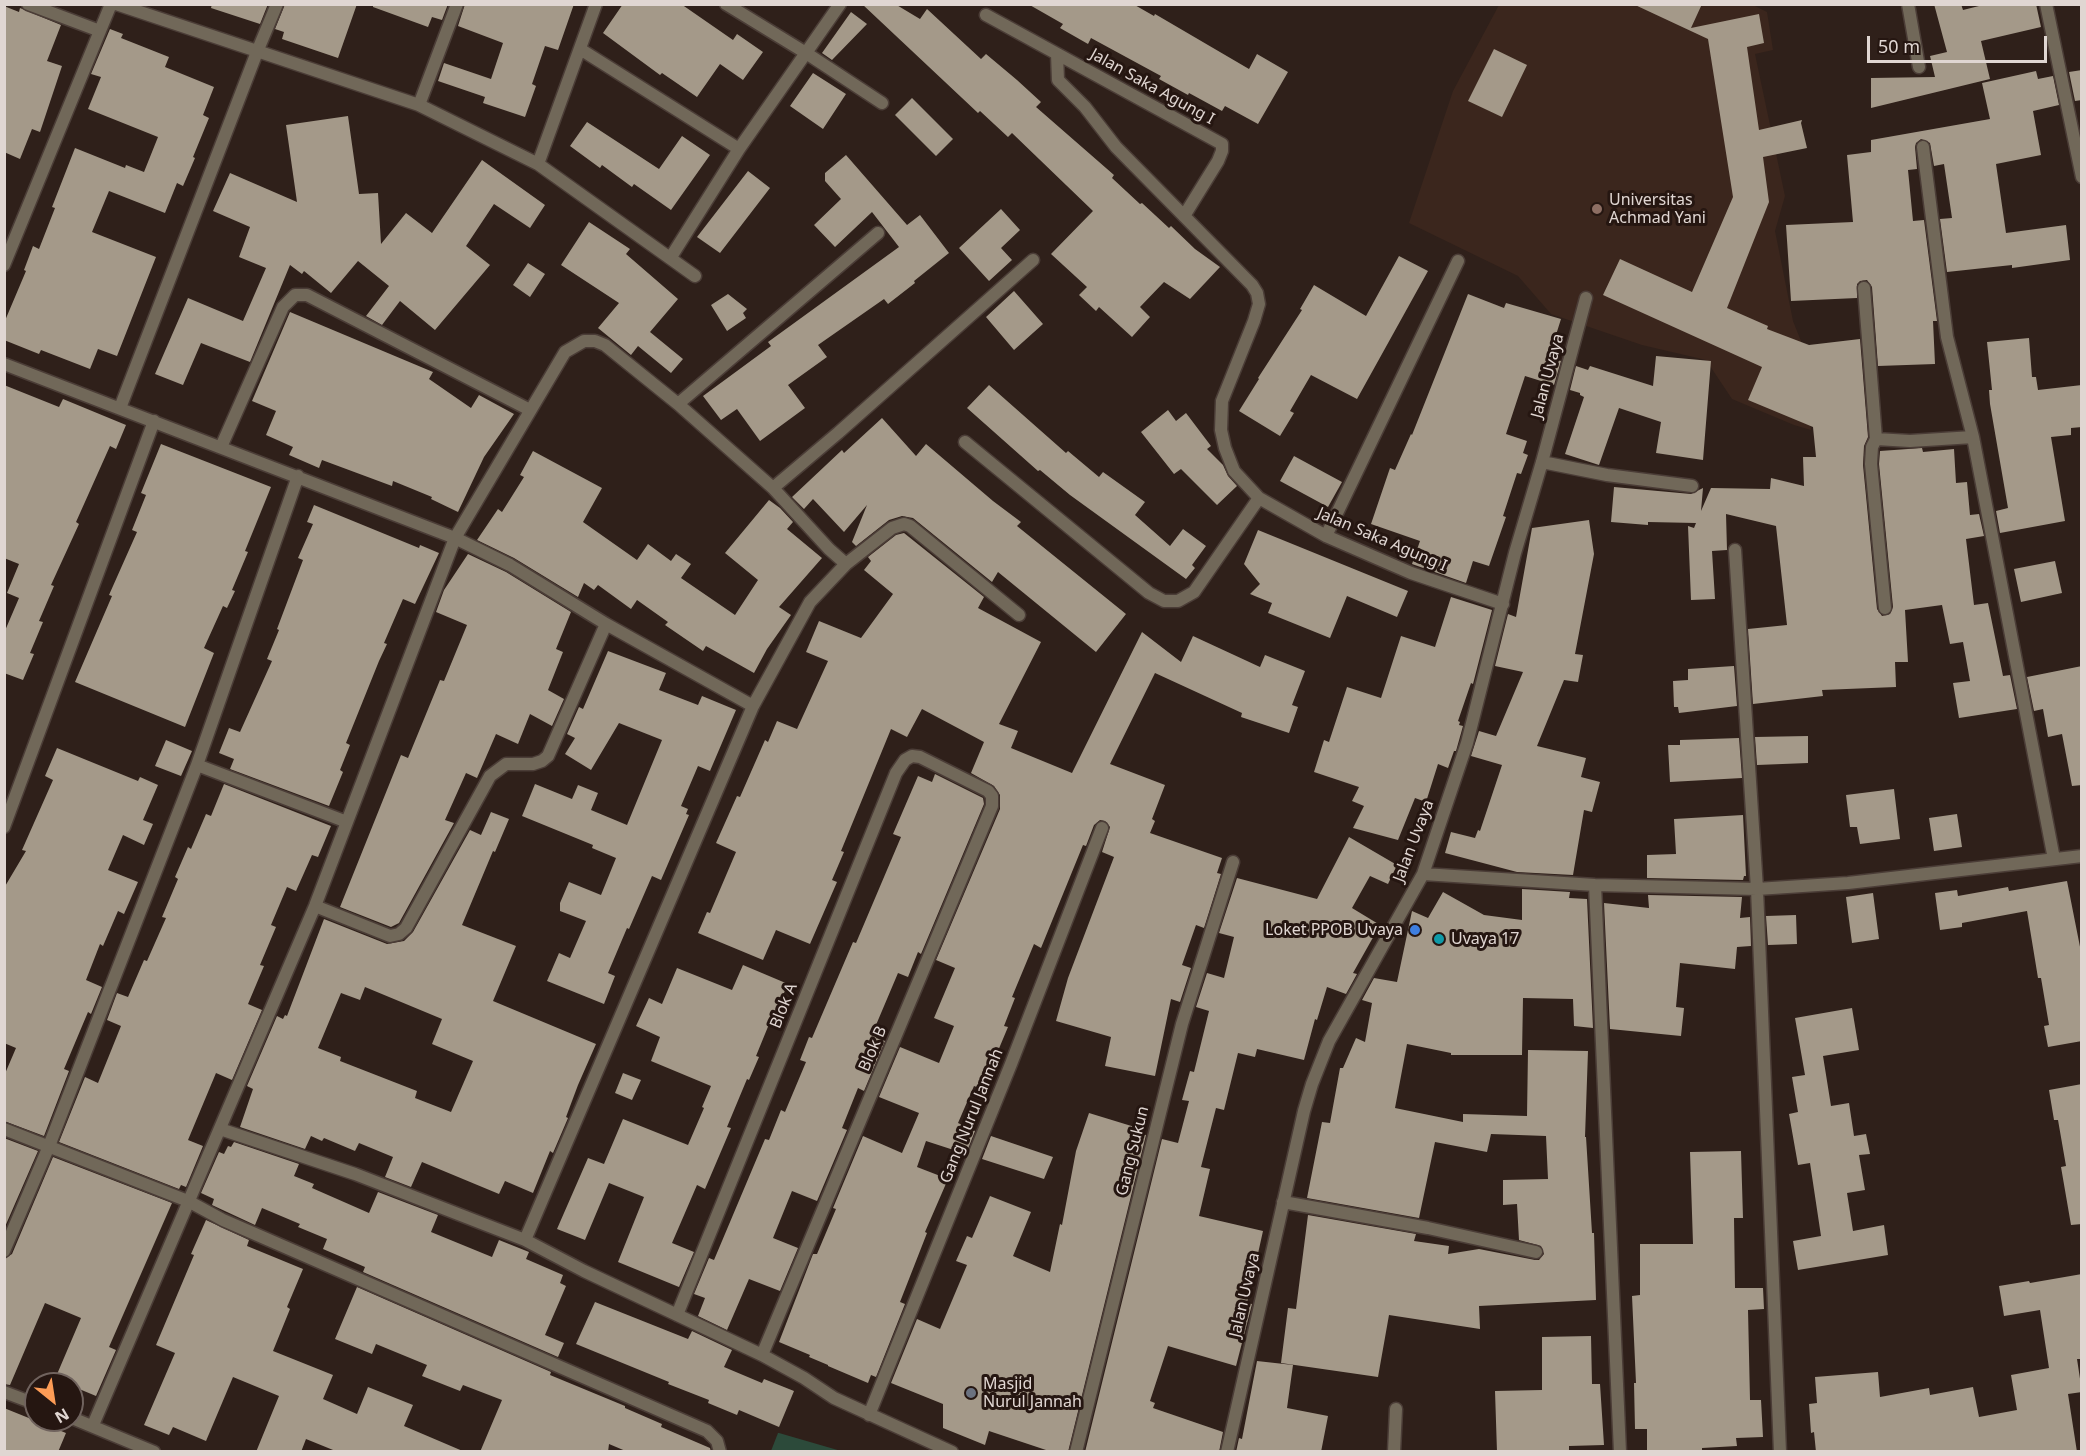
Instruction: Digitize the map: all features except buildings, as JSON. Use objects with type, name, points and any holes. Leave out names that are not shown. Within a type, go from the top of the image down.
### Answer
[{"type":"street","points":[[28,4],[100,31]]},
{"type":"street","points":[[4,265],[111,4]]},
{"type":"street","points":[[116,4],[419,105],[538,164],[695,276]]},
{"type":"street","points":[[120,408],[277,4]]},
{"type":"street","points":[[419,105],[457,4]]},
{"type":"street","points":[[538,164],[596,4]]},
{"type":"street","points":[[726,4],[882,103]]},
{"type":"street","points":[[671,257],[739,148],[840,4]]},
{"type":"street","points":[[1908,4],[1919,67]]},
{"type":"street","points":[[2046,4],[2082,177]]},
{"type":"street","name":"Jalan Saka Agung I","points":[[986,15],[1222,144],[1222,152],[1218,161],[1184,216]]},
{"type":"street","points":[[580,49],[739,148]]},
{"type":"street","name":"Jalan Saka Agung I","points":[[1057,54],[1058,80],[1085,107],[1116,147],[1252,285],[1257,293],[1259,304],[1254,321],[1222,401],[1221,430],[1234,471],[1259,498],[1326,536],[1411,573],[1503,604]]},
{"type":"street","points":[[1923,147],[1947,337],[1973,437],[2054,859]]},
{"type":"street","points":[[678,404],[878,234]]},
{"type":"street","points":[[773,488],[1033,260]]},
{"type":"street","points":[[1326,536],[1458,261]]},
{"type":"street","points":[[1864,288],[1876,439],[1872,447],[1871,464],[1885,608]]},
{"type":"street","points":[[221,447],[282,307],[296,296],[307,295],[530,410]]},
{"type":"street","name":"Jalan Uvaya","points":[[1227,1452],[1312,1084],[1329,1041],[1423,874],[1467,743],[1515,553],[1586,298]]},
{"type":"street","points":[[93,1425],[315,906],[455,538],[565,352],[584,341],[595,341],[604,345],[678,404],[773,488],[829,549],[846,564]]},
{"type":"street","points":[[4,364],[455,538],[510,566],[606,624],[753,705]]},
{"type":"street","points":[[4,827],[154,421]]},
{"type":"street","points":[[1876,439],[1911,441],[1973,437]]},
{"type":"street","points":[[966,442],[1149,593],[1164,601],[1178,601],[1194,592],[1259,498]]},
{"type":"street","points":[[1542,462],[1607,475],[1692,486]]},
{"type":"street","points":[[4,1251],[50,1146],[196,765],[298,476]]},
{"type":"street","points":[[525,1240],[753,705],[810,602],[846,564],[892,528],[904,524],[910,526],[1019,615]]},
{"type":"street","points":[[1735,550],[1757,889],[1780,1452]]},
{"type":"street","points":[[315,906],[390,936],[399,934],[406,928],[490,776],[506,764],[533,764],[548,756],[606,624]]},
{"type":"street","name":"Blok A","points":[[677,1315],[897,773],[905,760],[912,756],[920,757],[953,772]]},
{"type":"street","points":[[196,765],[347,822]]},
{"type":"street","name":"Blok B","points":[[762,1355],[989,816],[992,796],[988,791],[953,772]]},
{"type":"street","name":"Gang Nurul Jannah","points":[[869,1415],[1011,1064],[1102,828]]},
{"type":"street","points":[[1423,874],[1595,885],[1757,889],[1848,883],[2082,856]]},
{"type":"street","name":"Gang Sukun","points":[[1076,1452],[1182,1024],[1233,862]]},
{"type":"street","points":[[1595,885],[1620,1452]]},
{"type":"street","points":[[4,1129],[188,1202],[223,1220],[707,1431],[717,1442],[720,1452]]},
{"type":"street","points":[[220,1129],[355,1174],[525,1240],[584,1271],[762,1355],[834,1398],[952,1452]]},
{"type":"street","points":[[1283,1202],[1417,1226],[1536,1252]]},
{"type":"street","points":[[4,1392],[24,1400]]},
{"type":"street","points":[[1394,1452],[1396,1409]]},
{"type":"street","points":[[84,1422],[154,1452]]},
{"type":"shaded area","name":"Universitas Achmad Yani","points":[[1751,4],[1767,12],[1773,50],[1755,54],[1785,196],[1775,231],[1793,321],[1801,341],[1811,430],[1732,399],[1706,360],[1642,345],[1551,314],[1518,276],[1409,223],[1453,91],[1499,5]]},
{"type":"green space","points":[[779,1433],[841,1451],[771,1451]]},
{"type":"place","name":"Universitas Achmad Yani","points":[[1597,209]]},
{"type":"place","name":"Loket PPOB Uvaya","points":[[1415,930]]},
{"type":"place","name":"Uvaya 17","points":[[1439,939]]},
{"type":"place","name":"Masjid Nurul Jannah","points":[[971,1393]]}]
